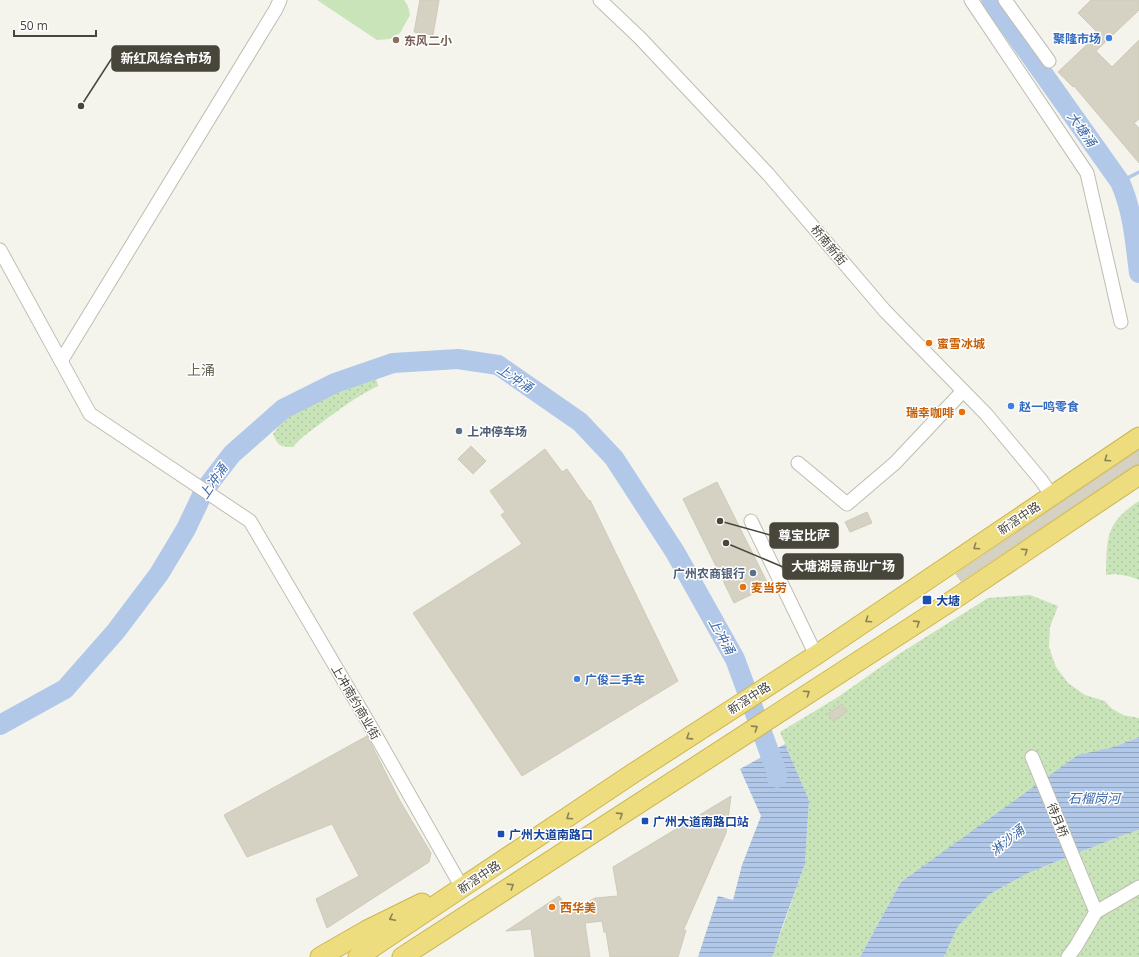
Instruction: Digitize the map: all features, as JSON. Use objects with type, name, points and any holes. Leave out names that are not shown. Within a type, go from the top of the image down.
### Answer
[{"type":"highway","name":"新滘中路","points":[[358,957],[722,715],[816,655],[1139,437]]},
{"type":"highway","name":"新滘中路","points":[[402,957],[959,596],[1139,475]]},
{"type":"highway","points":[[320,957],[367,930],[490,870]]},
{"type":"highway","points":[[416,957],[479,907]]},
{"type":"highway","points":[[425,957],[479,907]]},
{"type":"street","points":[[0,250],[61,361],[276,9],[280,0]]},
{"type":"street","name":"桥南新街","points":[[600,0],[640,38],[768,174],[885,311],[986,414],[1041,480],[1052,496]]},
{"type":"street","points":[[971,0],[1087,173],[1121,322]]},
{"type":"street","points":[[1005,0],[1048,62]]},
{"type":"street","name":"上冲南约商业街","points":[[61,361],[90,414],[250,521],[371,727],[460,884]]},
{"type":"street","points":[[798,463],[847,504],[895,462],[963,391]]},
{"type":"street","points":[[751,521],[816,655]]},
{"type":"street","name":"待月桥","points":[[1032,757],[1096,912]]},
{"type":"street","points":[[1068,957],[1096,912],[1139,888]]},
{"type":"green space","points":[[317,0],[404,0],[408,6],[410,15],[400,33],[390,39],[377,40]]},
{"type":"green space","points":[[375,374],[378,386],[342,408],[306,434],[293,447],[282,446],[276,441],[273,434],[286,416],[345,385]]},
{"type":"green space","points":[[1139,501],[1139,580],[1123,575],[1106,575],[1107,551],[1110,532],[1120,517]]},
{"type":"green space","points":[[1030,595],[1058,606],[1050,627],[1049,647],[1056,667],[1068,683],[1085,695],[1105,701],[1111,708],[1123,715],[1139,718],[1139,737],[1114,747],[901,882],[860,957],[772,957],[805,864],[809,800],[780,732],[838,697],[899,654],[988,598]]},
{"type":"green space","points":[[1139,830],[1139,957],[944,957],[958,926],[990,894],[1028,873]]},
{"type":"water","name":"石榴岗河","points":[[1139,737],[1139,830],[1028,873],[990,894],[958,926],[944,957],[860,957],[901,882],[1078,755],[1114,747]]},
{"type":"water","points":[[785,744],[809,800],[805,864],[773,955],[772,957],[698,957],[718,896],[733,900],[742,865],[761,816],[740,769]]},
{"type":"building","points":[[420,0],[439,0],[433,35],[414,32]]},
{"type":"building","points":[[1091,0],[1139,0],[1139,10],[1096,51],[1112,67],[1139,40],[1139,119],[1134,123],[1139,128],[1139,163],[1074,86],[1073,87],[1058,72],[1096,36],[1094,33],[1096,31],[1078,13]]},
{"type":"building","points":[[471,446],[486,461],[473,474],[458,459]]},
{"type":"building","points":[[545,449],[562,472],[567,469],[589,501],[590,500],[678,681],[522,776],[413,613],[522,544],[501,515],[505,512],[490,491]]},
{"type":"building","points":[[1139,450],[1139,464],[1133,466],[961,581],[956,574]]},
{"type":"building","points":[[717,482],[769,586],[734,603],[683,499]]},
{"type":"building","points":[[867,512],[872,523],[850,532],[845,522]]},
{"type":"building","points":[[842,704],[847,712],[833,721],[828,714]]},
{"type":"building","points":[[367,736],[400,801],[431,853],[429,862],[327,928],[316,899],[359,876],[332,824],[247,857],[224,815]]},
{"type":"building","points":[[731,796],[726,833],[683,931],[686,930],[678,957],[610,957],[606,932],[604,932],[602,921],[585,923],[590,957],[535,957],[531,929],[506,931],[559,896],[570,911],[595,898],[618,896],[613,867]]},
{"type":"waterway","name":"大塘涌","points":[[991,0],[1120,182],[1131,215],[1139,273]]},
{"type":"waterway","points":[[1120,182],[1139,172]]},
{"type":"waterway","name":"上冲涌","points":[[0,725],[65,689],[116,631],[159,574],[186,529],[205,489],[232,454],[283,409],[335,383],[393,363],[458,359],[498,365],[580,422],[614,458],[675,552],[735,659],[777,773],[777,778]]},
{"type":"place","name":"聚隆市场","points":[[1109,38]]},
{"type":"place","name":"东风二小","points":[[396,40]]},
{"type":"place","name":"新红风综合市场","points":[[81,106]]},
{"type":"place","name":"蜜雪冰城","points":[[929,343]]},
{"type":"place","name":"赵一鸣零食","points":[[1011,406]]},
{"type":"place","name":"瑞幸咖啡","points":[[962,412]]},
{"type":"place","name":"上冲停车场","points":[[459,431]]},
{"type":"place","name":"尊宝比萨","points":[[720,521]]},
{"type":"place","name":"大塘湖景商业广场","points":[[726,543]]},
{"type":"place","name":"广州农商银行","points":[[753,573]]},
{"type":"place","name":"麦当劳","points":[[743,587]]},
{"type":"place","name":"大塘","points":[[927,600]]},
{"type":"place","name":"广俊二手车","points":[[577,679]]},
{"type":"place","name":"广州大道南路口站","points":[[645,821]]},
{"type":"place","name":"广州大道南路口","points":[[501,834]]},
{"type":"place","name":"西华美","points":[[552,907]]},
{"type":"district","name":"上涌","points":[[201,369]]},
{"type":"water label","name":"淋沙涌","points":[[1007,840]]}]
